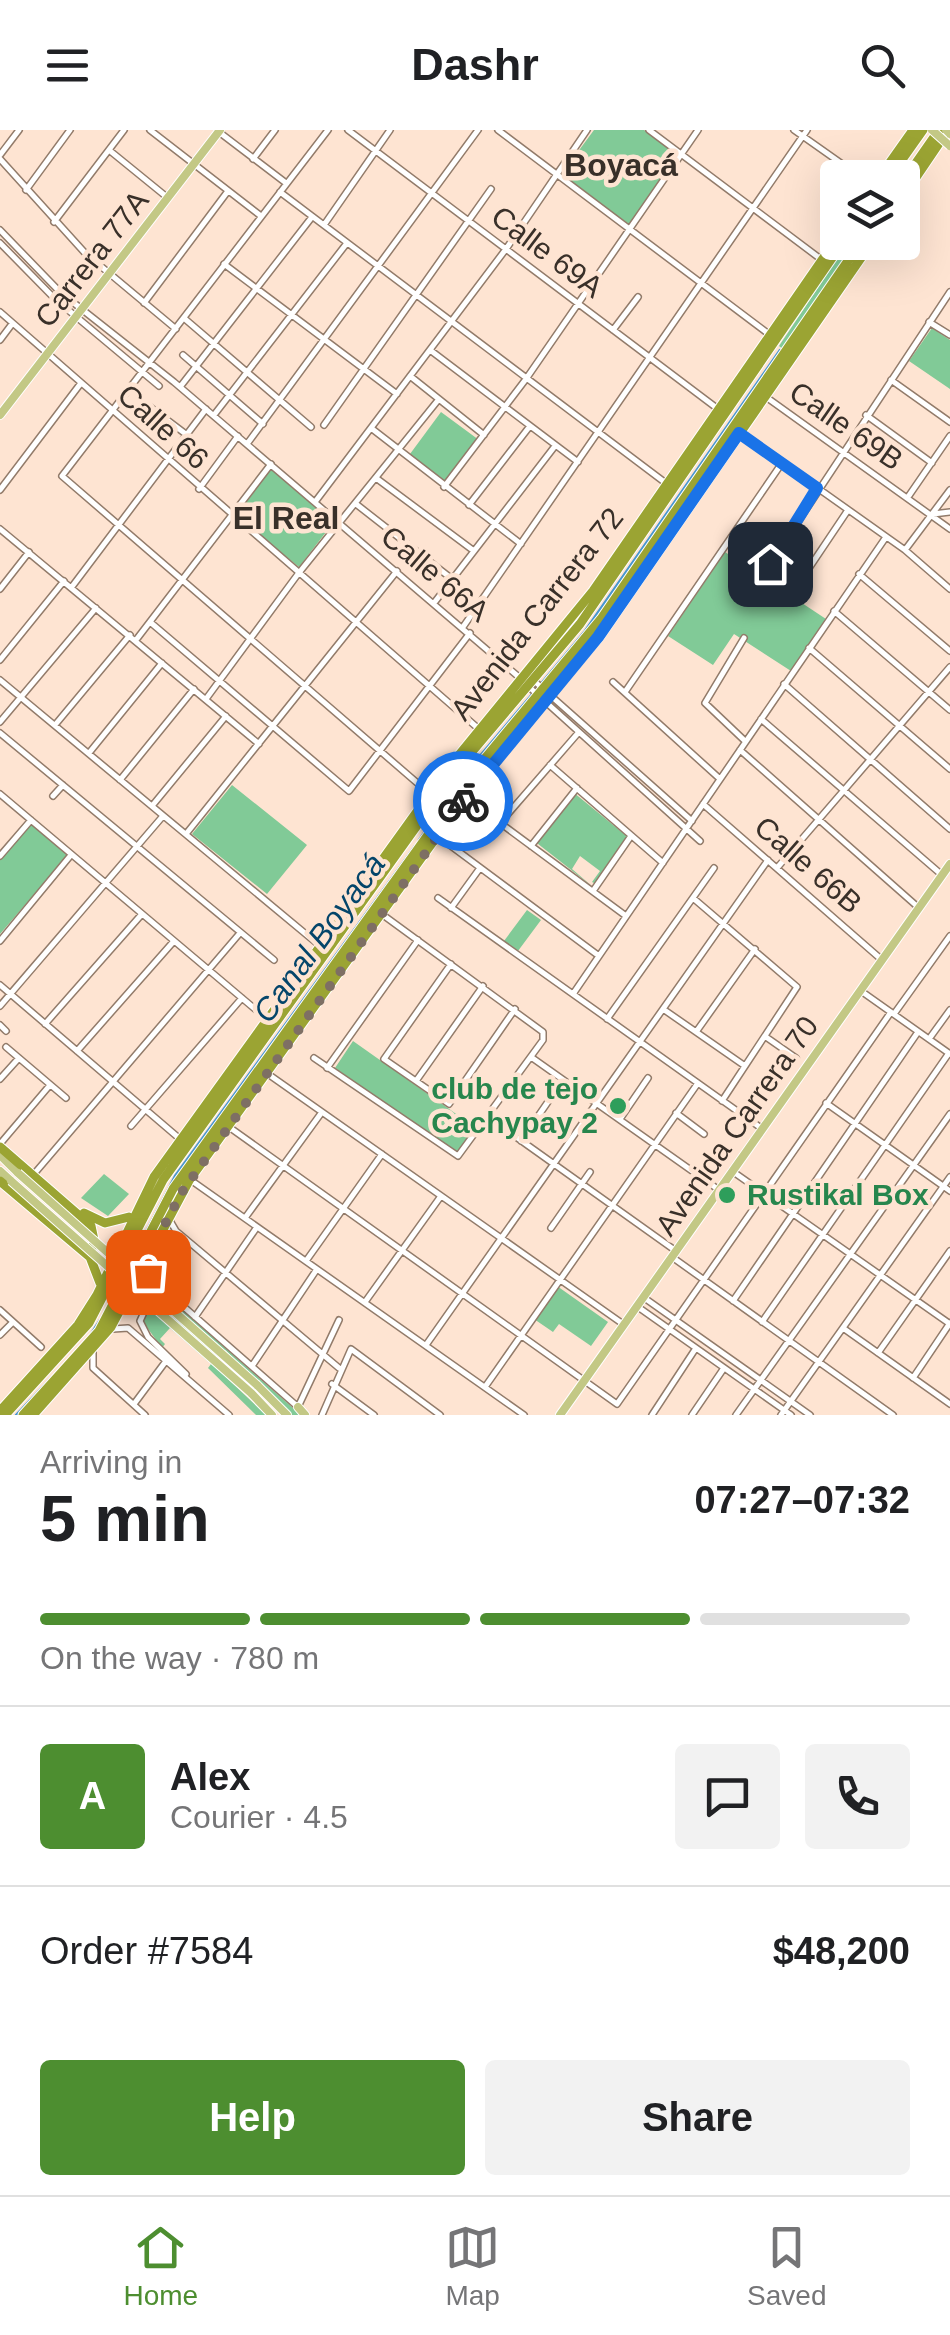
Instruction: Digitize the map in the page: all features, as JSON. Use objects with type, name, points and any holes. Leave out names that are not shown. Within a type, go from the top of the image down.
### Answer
[{"type":"highway","points":[[892,160],[913,130]]},
{"type":"highway","points":[[902,160],[923,130]]},
{"type":"highway","points":[[920,161],[943,131]]},
{"type":"highway","points":[[920,169],[943,131]]},
{"type":"highway","name":"Avenida Carrera 72","points":[[27,1414],[43,1404],[106,1334],[190,1180],[466,798],[581,607],[822,260]]},
{"type":"highway","name":"Avenida Carrera 72","points":[[27,1414],[91,1341],[115,1305],[174,1189],[536,687],[829,260]]},
{"type":"highway","name":"Avenida Carrera 72","points":[[6,1409],[94,1316],[156,1190],[459,767],[592,631],[849,260]]},
{"type":"highway","points":[[838,276],[858,262]]},
{"type":"highway","name":"Avenida Carrera 72","points":[[29,1385],[72,1332],[100,1289],[132,1216],[182,1140],[430,794],[480,730],[598,637],[858,262]]},
{"type":"highway","points":[[743,389],[748,367]]},
{"type":"highway","points":[[764,396],[767,380]]},
{"type":"highway","points":[[648,550],[662,545]]},
{"type":"highway","points":[[400,852],[403,835]]},
{"type":"highway","points":[[400,876],[414,871]]},
{"type":"highway","points":[[366,882],[381,877]]},
{"type":"highway","points":[[320,985],[320,1000]]},
{"type":"highway","points":[[246,1065],[248,1048]]},
{"type":"highway","points":[[204,1109],[224,1096]]},
{"type":"highway","points":[[0,1146],[70,1204],[95,1233],[95,1245],[84,1251]]},
{"type":"highway","points":[[5,1181],[98,1266],[100,1289]]},
{"type":"highway","points":[[70,1204],[105,1223],[132,1216]]},
{"type":"highway","points":[[115,1320],[115,1305],[127,1298]]},
{"type":"main road","name":"Carrera 77A","points":[[0,415],[218,130]]},
{"type":"main road","points":[[943,131],[950,146]]},
{"type":"main road","name":"Avenida Carrera 70","points":[[560,1415],[950,864]]},
{"type":"main road","points":[[0,1155],[254,1389],[272,1415]]},
{"type":"main road","points":[[0,1171],[5,1181],[287,1415]]},
{"type":"main road","points":[[298,1407],[307,1415]]},
{"type":"street","points":[[20,130],[0,157],[54,222],[176,329]]},
{"type":"street","points":[[26,190],[70,130]]},
{"type":"street","points":[[54,222],[124,130]]},
{"type":"street","points":[[150,130],[260,216]]},
{"type":"street","points":[[218,130],[286,184]]},
{"type":"street","points":[[253,158],[275,130]]},
{"type":"street","points":[[328,130],[62,476],[379,754],[430,794]]},
{"type":"street","name":"Calle 69A","points":[[348,130],[718,409]]},
{"type":"street","points":[[324,226],[390,130]]},
{"type":"street","points":[[247,444],[282,402],[478,130]]},
{"type":"street","points":[[498,130],[770,335]]},
{"type":"street","points":[[315,502],[506,250],[587,130]]},
{"type":"street","points":[[648,130],[820,258]]},
{"type":"street","points":[[444,486],[526,379],[698,130]]},
{"type":"street","points":[[794,130],[804,133],[839,160]]},
{"type":"street","points":[[462,627],[804,133]]},
{"type":"street","points":[[109,150],[168,198]]},
{"type":"street","points":[[324,425],[490,189]]},
{"type":"street","points":[[144,303],[228,192]]},
{"type":"street","points":[[280,192],[667,484]]},
{"type":"street","points":[[180,388],[312,217]]},
{"type":"street","name":"Calle 66A","points":[[0,230],[79,314],[214,416],[692,821]]},
{"type":"street","name":"Calle 66A","points":[[0,243],[159,386]]},
{"type":"street","points":[[214,416],[346,243]]},
{"type":"street","points":[[224,264],[396,394]]},
{"type":"street","points":[[848,510],[795,586],[770,569],[817,488],[950,292]]},
{"type":"street","points":[[614,330],[638,297]]},
{"type":"street","name":"Calle 66","points":[[0,312],[168,463],[480,730]]},
{"type":"street","points":[[185,319],[311,427]]},
{"type":"street","points":[[929,322],[950,336]]},
{"type":"street","points":[[0,340],[12,324]]},
{"type":"street","points":[[430,350],[578,462]]},
{"type":"street","points":[[183,356],[263,424]]},
{"type":"street","points":[[410,376],[484,435]]},
{"type":"street","points":[[891,380],[950,422]]},
{"type":"street","points":[[0,490],[80,383]]},
{"type":"street","name":"Calle 69B","points":[[764,396],[950,529]]},
{"type":"street","points":[[206,699],[298,574],[439,398]]},
{"type":"street","points":[[150,406],[188,436]]},
{"type":"street","points":[[71,588],[206,410]]},
{"type":"street","points":[[866,415],[932,463]]},
{"type":"street","points":[[469,505],[530,426]]},
{"type":"street","points":[[371,428],[522,544]]},
{"type":"street","points":[[739,433],[905,550],[950,590]]},
{"type":"street","points":[[200,490],[238,436]]},
{"type":"street","points":[[908,497],[950,436]]},
{"type":"street","points":[[434,603],[555,446]]},
{"type":"street","points":[[624,692],[782,463]]},
{"type":"street","points":[[55,725],[150,622],[270,464]]},
{"type":"street","points":[[376,478],[474,552]]},
{"type":"street","points":[[905,550],[950,490]]},
{"type":"street","points":[[356,504],[452,579]]},
{"type":"street","points":[[932,514],[950,512]]},
{"type":"street","points":[[0,529],[259,744]]},
{"type":"street","points":[[572,994],[886,537]]},
{"type":"street","points":[[0,589],[3,578],[29,552]]},
{"type":"street","points":[[186,834],[397,571]]},
{"type":"street","points":[[859,574],[950,651]]},
{"type":"street","points":[[0,660],[64,581]]},
{"type":"street","points":[[0,722],[96,608]]},
{"type":"street","points":[[834,611],[950,710]]},
{"type":"street","points":[[150,622],[349,791],[470,634]]},
{"type":"street","points":[[744,638],[707,697],[706,708],[746,741]]},
{"type":"street","points":[[809,648],[950,769]]},
{"type":"street","points":[[88,753],[162,663]]},
{"type":"street","points":[[777,868],[950,667]]},
{"type":"street","points":[[0,680],[319,946]]},
{"type":"street","points":[[613,682],[720,779]]},
{"type":"street","points":[[784,684],[950,829]]},
{"type":"street","name":"Calle 66A","points":[[536,687],[579,732],[700,841]]},
{"type":"street","points":[[120,780],[194,689]]},
{"type":"street","points":[[152,806],[226,716]]},
{"type":"street","points":[[761,719],[942,875]]},
{"type":"street","points":[[500,823],[579,732]]},
{"type":"street","points":[[0,733],[274,960]]},
{"type":"street","points":[[740,750],[919,908]]},
{"type":"street","points":[[550,765],[662,863]]},
{"type":"street","points":[[52,796],[62,785]]},
{"type":"street","points":[[532,846],[577,788]]},
{"type":"street","points":[[0,794],[268,1020]]},
{"type":"street","points":[[466,798],[626,916]]},
{"type":"street","name":"Calle 66B","points":[[703,804],[882,960]]},
{"type":"street","points":[[0,1006],[163,816]]},
{"type":"street","points":[[0,856],[32,820]]},
{"type":"street","points":[[593,891],[632,836]]},
{"type":"street","points":[[439,837],[599,956]]},
{"type":"street","points":[[0,941],[72,854]]},
{"type":"street","points":[[426,1346],[768,860]]},
{"type":"street","points":[[452,908],[480,868]]},
{"type":"street","points":[[607,1019],[714,868]]},
{"type":"street","points":[[438,898],[762,1129]]},
{"type":"street","points":[[693,898],[794,979],[797,993],[722,1100]]},
{"type":"street","points":[[45,1024],[142,914]]},
{"type":"street","points":[[314,1058],[458,1156],[543,1040],[543,1032],[515,1009],[382,914]]},
{"type":"street","points":[[34,1174],[240,933]]},
{"type":"street","points":[[229,1127],[616,1404],[826,1103],[949,938]]},
{"type":"street","points":[[327,1068],[418,940]]},
{"type":"street","points":[[77,1051],[174,941]]},
{"type":"street","points":[[696,1032],[755,949]]},
{"type":"street","points":[[452,963],[384,1059],[449,1104],[515,1009]]},
{"type":"street","points":[[0,985],[182,1140]]},
{"type":"street","points":[[416,1081],[483,986]]},
{"type":"street","points":[[762,1322],[950,1053],[861,990]]},
{"type":"street","points":[[132,1126],[242,998]]},
{"type":"street","points":[[663,1009],[745,1066]]},
{"type":"street","points":[[929,1039],[950,1010]]},
{"type":"street","points":[[733,1301],[918,1032]]},
{"type":"street","points":[[766,1036],[796,1058]]},
{"type":"street","points":[[6,1047],[66,1098]]},
{"type":"street","points":[[532,1057],[719,1190]]},
{"type":"street","points":[[0,1079],[18,1058]]},
{"type":"street","points":[[268,1074],[623,1324]]},
{"type":"street","points":[[620,1119],[648,1078]]},
{"type":"street","points":[[522,1141],[563,1080]]},
{"type":"street","points":[[485,1387],[698,1084]]},
{"type":"street","points":[[0,1146],[50,1085]]},
{"type":"street","points":[[826,1103],[947,1188]]},
{"type":"street","points":[[245,1218],[322,1112]]},
{"type":"street","points":[[676,1113],[704,1134]]},
{"type":"street","points":[[736,1415],[950,1114]]},
{"type":"street","points":[[488,1117],[582,1182],[703,1280],[892,1415]]},
{"type":"street","points":[[306,1261],[382,1154]]},
{"type":"street","points":[[732,1171],[950,1324],[912,1378]]},
{"type":"street","points":[[551,1228],[590,1172]]},
{"type":"street","points":[[637,1306],[785,1414],[842,1328],[947,1188],[950,1177]]},
{"type":"street","points":[[190,1180],[524,1415]]},
{"type":"street","points":[[365,1302],[441,1196]]},
{"type":"street","points":[[168,1216],[176,1231],[339,1368]]},
{"type":"street","points":[[195,1317],[257,1227]]},
{"type":"street","points":[[159,1234],[176,1231]]},
{"type":"street","points":[[878,1353],[950,1251]]},
{"type":"street","points":[[148,1256],[149,1276],[298,1407],[339,1320]]},
{"type":"street","points":[[251,1367],[317,1269]]},
{"type":"street","points":[[174,1299],[160,1295],[150,1299],[142,1310],[142,1326],[220,1412],[229,1415]]},
{"type":"street","points":[[643,1297],[810,1415]]},
{"type":"street","points":[[0,1310],[41,1347]]},
{"type":"street","points":[[0,1335],[12,1322]]},
{"type":"street","points":[[106,1334],[126,1326],[195,1386]]},
{"type":"street","points":[[842,1328],[949,1402]]},
{"type":"street","points":[[322,1415],[332,1384],[351,1348],[440,1415]]},
{"type":"street","points":[[652,1415],[696,1348]]},
{"type":"street","points":[[93,1349],[93,1368],[146,1415]]},
{"type":"street","points":[[134,1404],[166,1360]]},
{"type":"street","points":[[692,1415],[724,1368]]},
{"type":"street","points":[[332,1384],[374,1415]]},
{"type":"street","points":[[426,1415],[430,1408]]},
{"type":"green space","points":[[594,130],[644,130],[679,155],[629,224],[560,176]]},
{"type":"green space","points":[[837,260],[845,260],[784,350],[779,346]]},
{"type":"green space","points":[[932,328],[950,340],[950,389],[909,361]]},
{"type":"green space","points":[[441,412],[479,440],[446,482],[410,454]]},
{"type":"green space","points":[[271,469],[333,523],[299,567],[236,516]]},
{"type":"green space","points":[[725,552],[826,619],[791,671],[734,634],[713,665],[668,636]]},
{"type":"green space","points":[[232,785],[307,845],[267,894],[192,834]]},
{"type":"green space","points":[[573,792],[629,838],[596,884],[592,882],[600,871],[580,856],[572,869],[593,887],[533,840]]},
{"type":"green space","points":[[31,823],[68,855],[0,934],[0,860]]},
{"type":"green space","points":[[527,910],[541,920],[518,951],[504,941]]},
{"type":"green space","points":[[353,1041],[476,1128],[457,1153],[335,1068]]},
{"type":"green space","points":[[104,1174],[129,1194],[108,1216],[81,1198]]},
{"type":"green space","points":[[557,1286],[608,1322],[591,1346],[559,1324],[553,1332],[534,1319]]},
{"type":"green space","points":[[152,1300],[171,1300],[301,1415],[292,1415],[225,1350],[212,1364],[266,1415],[256,1415],[208,1368],[211,1364],[170,1328],[160,1339],[165,1344],[162,1348],[143,1322]]},
{"type":"waterway","name":"Canal Boyacá","points":[[539,686],[585,631],[780,350]]},
{"type":"waterway","name":"Canal Boyacá","points":[[419,840],[468,770],[534,692]]},
{"type":"waterway","name":"Canal Boyacá","points":[[127,1268],[175,1176],[415,846]]},
{"type":"waterway","name":"Canal Boyacá","points":[[91,1334],[100,1320]]},
{"type":"waterway","name":"Canal Boyacá","points":[[16,1415],[52,1377]]},
{"type":"way so far","points":[[148,1272],[148,1256],[182,1192],[463,801]]},
{"type":"place","name":"club de tejo Cachypay 2","points":[[618,1106]]},
{"type":"place","name":"Rustikal Box","points":[[727,1195]]},
{"type":"district","name":"Boyacá","points":[[621,165]]},
{"type":"district","name":"El Real","points":[[286,518]]},
{"type":"route","points":[[463,801],[598,637],[739,433],[817,488],[770,564]]}]
